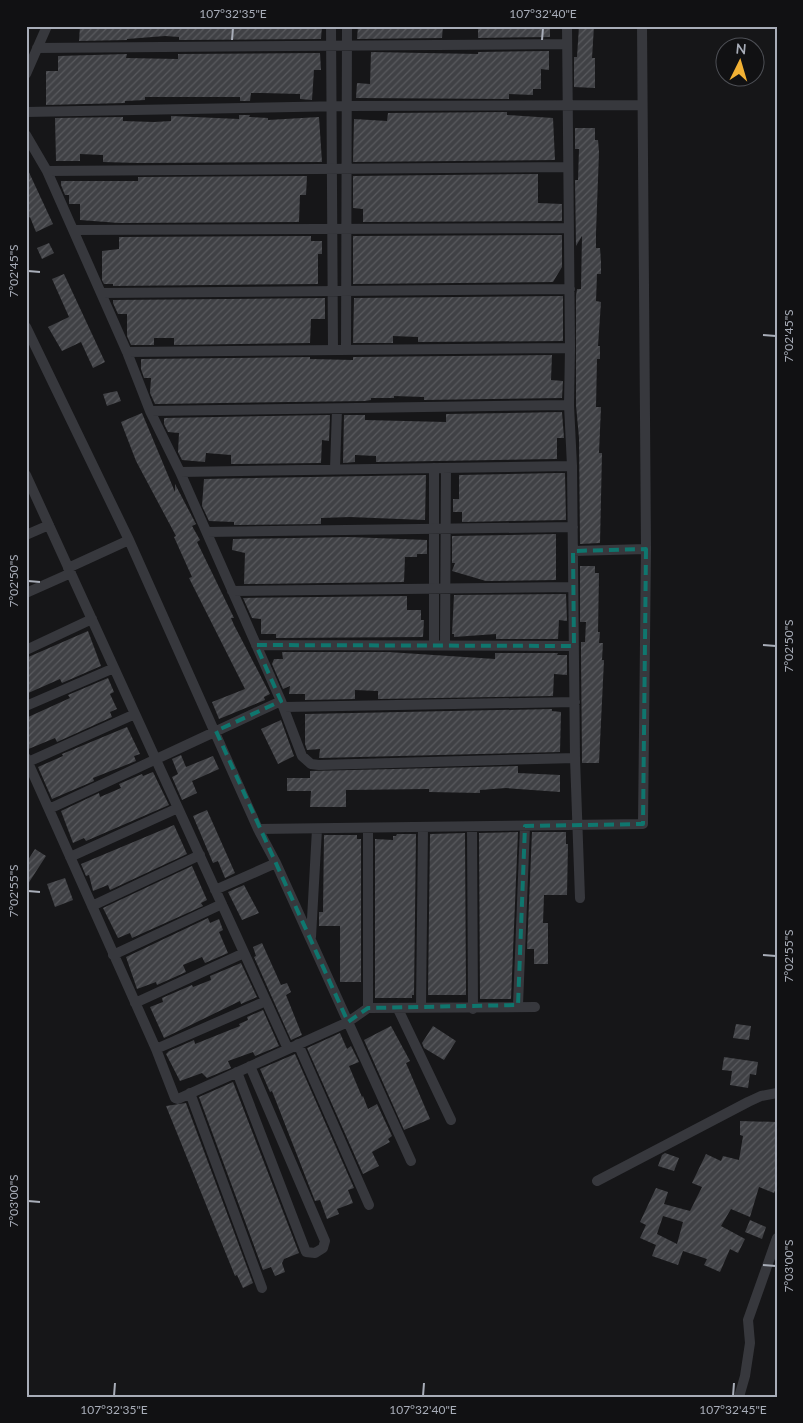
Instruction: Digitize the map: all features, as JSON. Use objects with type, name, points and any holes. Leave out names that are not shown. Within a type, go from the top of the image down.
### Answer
[{"type":"street","points":[[26,74],[47,26]]},
{"type":"street","points":[[331,26],[333,350]]},
{"type":"street","points":[[346,26],[346,350]]},
{"type":"street","points":[[567,26],[570,289],[569,405],[572,466],[575,758],[580,898]]},
{"type":"street","points":[[258,829],[643,824],[646,549],[642,26]]},
{"type":"street","points":[[37,48],[567,44]]},
{"type":"street","points":[[26,112],[332,106],[642,105]]},
{"type":"street","points":[[26,135],[47,171],[127,352],[150,411],[180,472],[282,704],[302,756],[311,764],[575,758]]},
{"type":"street","points":[[47,171],[568,167]]},
{"type":"street","points":[[73,230],[569,228]]},
{"type":"street","points":[[101,293],[570,289]]},
{"type":"street","points":[[26,327],[129,540],[216,731],[258,829],[276,863],[411,1160]]},
{"type":"street","points":[[127,352],[570,348]]},
{"type":"street","points":[[150,411],[569,405]]},
{"type":"street","points":[[335,470],[337,408]]},
{"type":"street","points":[[180,472],[572,466]]},
{"type":"street","points":[[434,468],[434,645]]},
{"type":"street","points":[[445,645],[446,468]]},
{"type":"street","points":[[26,476],[288,1049]]},
{"type":"street","points":[[26,536],[49,525]]},
{"type":"street","points":[[206,532],[572,527]]},
{"type":"street","points":[[26,593],[129,540]]},
{"type":"street","points":[[573,552],[646,549]]},
{"type":"street","points":[[232,591],[573,586]]},
{"type":"street","points":[[26,650],[92,619]]},
{"type":"street","points":[[256,645],[574,646]]},
{"type":"street","points":[[26,706],[114,668]]},
{"type":"street","points":[[49,809],[216,731],[282,704],[575,702]]},
{"type":"street","points":[[135,714],[27,760],[156,1049],[175,1098],[348,1022],[368,1008],[398,1010],[421,1008],[473,1009],[518,1005],[535,1007]]},
{"type":"street","points":[[70,857],[178,808]]},
{"type":"street","points":[[518,1005],[524,826]]},
{"type":"street","points":[[472,827],[473,1009]]},
{"type":"street","points":[[311,941],[318,828]]},
{"type":"street","points":[[368,828],[368,1008]]},
{"type":"street","points":[[421,1008],[423,828]]},
{"type":"street","points":[[92,906],[200,855]]},
{"type":"street","points":[[215,890],[276,863]]},
{"type":"street","points":[[113,955],[222,904]]},
{"type":"street","points":[[135,1003],[244,953]]},
{"type":"street","points":[[156,1049],[266,1001]]},
{"type":"street","points":[[398,1010],[451,1120]]},
{"type":"street","points":[[298,1044],[369,1205]]},
{"type":"street","points":[[237,1072],[306,1252],[315,1253],[323,1248],[325,1241],[250,1066]]},
{"type":"street","points":[[190,1093],[262,1288]]},
{"type":"street","points":[[597,1181],[748,1102],[761,1096],[777,1093]]},
{"type":"street","points":[[739,1397],[745,1376],[750,1343],[748,1320],[777,1238]]},
{"type":"highlighted area","points":[[646,549],[643,824],[525,826],[518,1005],[368,1008],[348,1022],[216,731],[281,701],[256,645],[574,646],[573,551]]},
{"type":"building","points":[[80,26],[248,28],[322,26],[321,39],[179,40],[179,37],[165,36],[127,40],[79,41]]},
{"type":"building","points":[[358,26],[443,26],[442,38],[357,39]]},
{"type":"building","points":[[478,26],[550,26],[550,37],[478,38]]},
{"type":"building","points":[[579,26],[594,26],[592,58],[595,58],[595,88],[574,87],[574,57],[577,57]]},
{"type":"building","points":[[549,51],[549,70],[541,69],[541,89],[533,89],[533,95],[509,94],[509,99],[356,98],[357,83],[370,84],[371,52],[478,54],[478,52]]},
{"type":"building","points":[[320,53],[321,70],[314,70],[312,100],[300,99],[300,94],[251,93],[250,101],[240,101],[240,97],[145,97],[145,100],[125,101],[125,103],[46,105],[46,71],[58,71],[58,56],[127,54],[126,58],[178,59],[178,54]]},
{"type":"building","points":[[507,112],[507,115],[553,118],[555,160],[353,162],[354,119],[387,121],[388,113]]},
{"type":"building","points":[[239,115],[268,118],[268,120],[319,117],[322,162],[103,162],[103,155],[80,154],[80,161],[56,161],[55,118],[123,117],[123,121],[154,122],[171,121],[171,116],[239,119]]},
{"type":"building","points":[[575,128],[595,128],[595,140],[598,140],[596,248],[600,248],[601,262],[601,274],[597,274],[596,301],[601,302],[598,346],[600,346],[600,359],[597,359],[596,407],[601,407],[599,453],[602,453],[600,543],[580,544],[579,438],[576,405],[576,296],[577,289],[581,289],[582,236],[576,246],[575,180],[578,180],[579,149],[575,149]]},
{"type":"building","points":[[26,166],[53,224],[36,232],[30,217],[26,219]]},
{"type":"building","points":[[538,174],[538,203],[562,204],[562,221],[363,222],[363,209],[353,208],[353,176]]},
{"type":"building","points":[[307,176],[306,195],[300,195],[299,222],[119,223],[80,220],[80,204],[69,204],[69,195],[65,195],[61,185],[61,181],[138,181],[138,177]]},
{"type":"building","points":[[562,235],[562,267],[553,282],[353,284],[353,236]]},
{"type":"building","points":[[311,236],[311,241],[322,241],[322,254],[318,254],[318,284],[113,286],[113,284],[104,284],[102,280],[102,251],[119,249],[119,237]]},
{"type":"building","points":[[49,243],[54,253],[42,259],[37,248]]},
{"type":"building","points":[[64,274],[105,362],[93,368],[81,342],[62,351],[48,327],[69,317],[52,279]]},
{"type":"building","points":[[563,296],[563,341],[418,342],[418,337],[393,336],[393,343],[353,343],[354,298]]},
{"type":"building","points":[[325,298],[325,319],[311,319],[310,343],[174,345],[174,338],[154,338],[154,345],[131,345],[127,336],[127,314],[118,314],[113,303],[113,300]]},
{"type":"building","points":[[552,355],[551,380],[563,381],[562,398],[424,400],[424,397],[394,396],[394,398],[371,398],[371,400],[365,401],[155,404],[150,393],[151,378],[144,378],[141,369],[141,359],[310,357],[310,359],[353,360],[353,357]]},
{"type":"building","points":[[117,391],[121,401],[107,406],[103,394]]},
{"type":"building","points":[[562,412],[564,438],[557,438],[557,459],[376,462],[376,456],[355,455],[355,462],[343,463],[344,415],[365,415],[365,420],[446,422],[446,414]]},
{"type":"building","points":[[142,413],[175,492],[175,484],[196,524],[192,526],[200,540],[197,542],[234,618],[231,618],[234,625],[270,694],[264,697],[265,700],[219,719],[212,702],[245,689],[189,578],[192,577],[174,537],[176,536],[136,461],[121,422]]},
{"type":"building","points":[[330,415],[329,441],[322,440],[321,463],[231,464],[231,455],[206,453],[205,462],[182,460],[178,452],[179,433],[168,432],[164,424],[164,418]]},
{"type":"building","points":[[565,473],[566,520],[462,522],[462,512],[453,512],[453,499],[459,499],[459,475]]},
{"type":"building","points":[[426,475],[425,520],[350,517],[321,518],[321,524],[234,525],[234,522],[209,521],[202,506],[204,479]]},
{"type":"building","points":[[556,534],[556,580],[486,581],[452,571],[455,563],[452,563],[452,536]]},
{"type":"building","points":[[349,537],[427,540],[427,554],[417,554],[417,557],[405,557],[404,582],[244,584],[245,553],[232,550],[233,539]]},
{"type":"building","points":[[580,566],[595,566],[595,573],[599,573],[598,632],[600,632],[599,643],[603,643],[602,660],[604,660],[599,763],[582,763],[581,642],[585,642],[586,622],[580,622]]},
{"type":"building","points":[[566,594],[567,621],[559,620],[558,639],[496,639],[496,634],[454,637],[454,634],[452,634],[454,595]]},
{"type":"building","points":[[407,596],[407,610],[421,610],[421,620],[424,620],[423,637],[276,638],[276,634],[261,634],[261,619],[252,618],[243,598]]},
{"type":"building","points":[[88,631],[101,666],[62,683],[60,679],[26,694],[26,658]]},
{"type":"building","points":[[282,652],[388,652],[495,659],[495,653],[558,653],[557,655],[567,655],[567,675],[554,674],[553,696],[378,699],[378,691],[355,690],[355,699],[305,700],[305,694],[289,694],[290,686],[283,689],[272,664],[274,659],[283,659]]},
{"type":"building","points":[[108,678],[114,692],[110,694],[117,709],[110,712],[112,717],[57,742],[55,738],[26,750],[26,718],[70,698],[68,695]]},
{"type":"building","points":[[552,709],[552,711],[561,712],[560,752],[319,758],[320,749],[307,750],[305,744],[305,714]]},
{"type":"building","points":[[281,720],[294,756],[278,764],[261,729]]},
{"type":"building","points":[[127,727],[140,754],[134,756],[136,761],[93,778],[94,781],[52,799],[38,767],[63,756],[62,754]]},
{"type":"building","points":[[181,755],[186,767],[213,756],[219,769],[192,781],[197,793],[182,800],[172,777],[178,774],[172,759]]},
{"type":"building","points":[[518,766],[518,773],[560,775],[560,792],[506,788],[480,790],[480,793],[429,792],[429,789],[346,790],[346,807],[310,807],[311,791],[287,791],[287,778],[310,778],[310,771]]},
{"type":"building","points":[[153,772],[169,805],[86,841],[84,838],[73,843],[61,811],[99,793],[100,797],[121,788],[119,784],[142,774],[143,776]]},
{"type":"building","points":[[207,810],[235,873],[225,878],[218,861],[213,863],[193,816]]},
{"type":"building","points":[[174,825],[187,854],[110,890],[108,885],[93,891],[89,875],[86,876],[81,864]]},
{"type":"building","points":[[518,832],[511,999],[480,999],[479,833]]},
{"type":"building","points":[[532,832],[566,832],[566,844],[568,844],[567,895],[544,895],[543,923],[548,923],[548,964],[534,964],[534,949],[527,949]]},
{"type":"building","points":[[465,833],[466,995],[428,995],[430,834]]},
{"type":"building","points":[[397,834],[416,834],[414,995],[412,995],[412,998],[375,998],[375,839],[393,840],[393,836]]},
{"type":"building","points":[[324,835],[357,835],[357,839],[361,839],[361,982],[340,982],[340,926],[319,926],[319,912],[323,912]]},
{"type":"building","points":[[35,849],[46,856],[26,887],[26,863]]},
{"type":"building","points":[[192,866],[207,900],[201,903],[203,906],[132,938],[130,933],[118,938],[103,908]]},
{"type":"building","points":[[65,878],[73,900],[55,907],[47,884]]},
{"type":"building","points":[[244,885],[259,913],[242,920],[228,892]]},
{"type":"building","points":[[208,918],[210,923],[219,919],[223,930],[219,932],[228,953],[205,963],[202,957],[183,965],[186,972],[157,985],[156,982],[137,989],[126,957]]},
{"type":"building","points":[[262,943],[281,985],[287,983],[291,992],[286,995],[302,1035],[291,1040],[254,957],[256,956],[253,947]]},
{"type":"building","points":[[241,963],[257,997],[241,1004],[240,1001],[164,1038],[150,1007],[163,1002],[162,998],[192,985],[193,987],[211,980],[210,976]]},
{"type":"building","points":[[263,1010],[279,1046],[255,1056],[253,1052],[228,1061],[231,1068],[207,1078],[202,1073],[180,1081],[166,1054],[169,1051],[194,1040],[195,1044],[240,1026],[239,1024],[248,1020],[247,1017]]},
{"type":"building","points":[[736,1024],[751,1026],[749,1040],[733,1038]]},
{"type":"building","points":[[391,1026],[410,1061],[406,1063],[430,1119],[404,1130],[364,1040]]},
{"type":"building","points":[[433,1026],[456,1041],[444,1060],[424,1048],[422,1043]]},
{"type":"building","points":[[340,1033],[347,1049],[351,1046],[359,1062],[349,1066],[368,1109],[377,1104],[392,1136],[388,1139],[390,1142],[372,1152],[379,1166],[363,1174],[307,1048]]},
{"type":"building","points":[[295,1054],[354,1188],[348,1190],[353,1203],[337,1209],[339,1214],[327,1219],[320,1200],[315,1201],[272,1091],[270,1092],[260,1069]]},
{"type":"building","points":[[724,1057],[758,1062],[756,1075],[750,1074],[748,1088],[730,1085],[732,1071],[722,1070]]},
{"type":"building","points":[[233,1082],[299,1253],[284,1259],[282,1263],[285,1272],[275,1276],[271,1267],[263,1270],[199,1097]]},
{"type":"building","points":[[186,1103],[253,1283],[243,1288],[237,1275],[235,1276],[166,1106]]},
{"type":"building","points":[[740,1121],[777,1122],[777,1186],[774,1193],[759,1187],[750,1217],[731,1209],[721,1226],[745,1239],[738,1253],[730,1249],[720,1272],[704,1265],[707,1259],[683,1251],[678,1265],[652,1256],[656,1245],[640,1238],[646,1225],[640,1222],[656,1188],[668,1192],[664,1204],[690,1211],[702,1187],[692,1183],[706,1154],[721,1161],[723,1156],[739,1160],[743,1136],[740,1135]],"holes":[[[663,1216],[683,1222],[677,1244],[657,1234]]]},
{"type":"building","points":[[665,1153],[679,1158],[674,1171],[658,1166],[662,1155]]},
{"type":"building","points":[[750,1220],[766,1227],[762,1239],[745,1232]]}]
